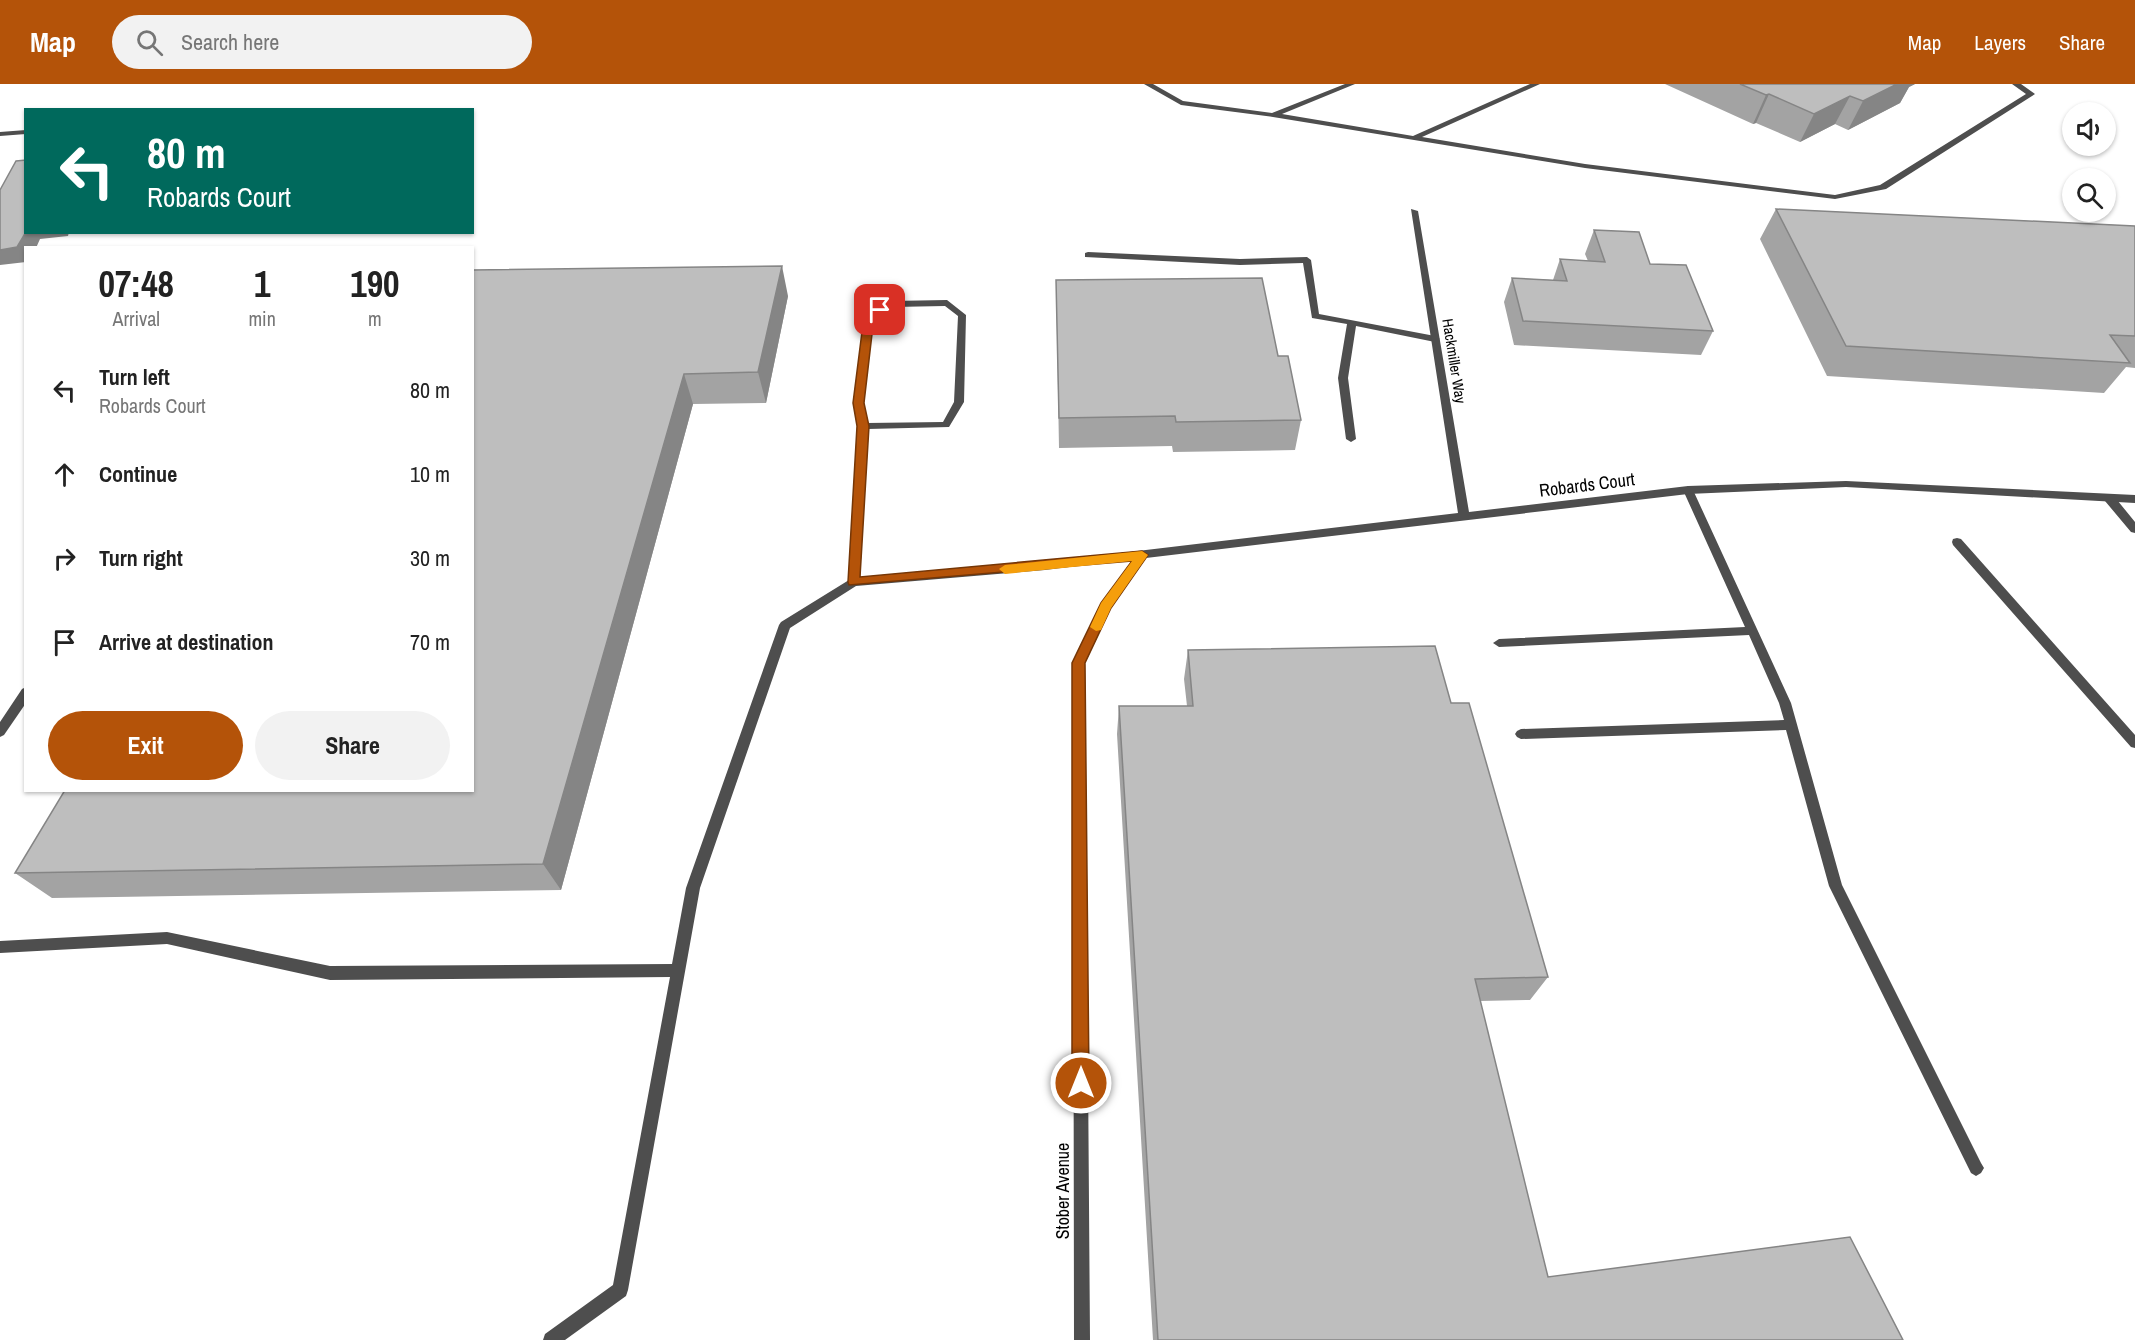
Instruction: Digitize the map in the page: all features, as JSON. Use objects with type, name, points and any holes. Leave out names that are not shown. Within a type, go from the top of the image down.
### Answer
[{"type":"street","points":[[1148,84],[1181,103],[1273,115],[1585,166],[1835,197],[1883,187],[2031,94],[2016,84]]},
{"type":"street","points":[[1273,115],[1351,84]]},
{"type":"street","points":[[1412,139],[1536,84]]},
{"type":"street","points":[[0,134],[24,132]]},
{"type":"street","name":"Hackmiller Way","points":[[1414,211],[1464,516]]},
{"type":"street","points":[[1088,255],[1240,262],[1307,260],[1315,316],[1435,339]]},
{"type":"street","points":[[551,1340],[620,1290],[693,888],[785,625],[854,582],[863,426],[859,403],[869,316],[891,304],[947,303],[962,315],[959,402],[946,425],[863,426]]},
{"type":"street","points":[[1351,439],[1343,378],[1352,322]]},
{"type":"street","name":"Robards Court","points":[[854,582],[1045,566],[1688,490],[1846,484],[2135,499]]},
{"type":"street","points":[[1688,490],[1785,703],[1836,886],[1976,1168]]},
{"type":"street","points":[[2109,498],[2135,529]]},
{"type":"street","points":[[1957,542],[2135,743]]},
{"type":"street","name":"Stober Avenue","points":[[1082,1340],[1079,663],[1106,606],[1142,555]]},
{"type":"street","points":[[1499,643],[1752,631]]},
{"type":"street","points":[[0,732],[24,695]]},
{"type":"street","points":[[1521,734],[1791,725]]},
{"type":"street","points":[[0,946],[167,938],[330,973],[678,970]]},
{"type":"building","points":[[1740,84],[1897,84],[1863,101],[1850,96],[1814,114]]},
{"type":"building","points":[[24,160],[25,234],[17,247],[0,250],[0,190],[16,161]]},
{"type":"building","points":[[1776,209],[2135,226],[2135,336],[2110,335],[2130,363],[1846,346]]},
{"type":"building","points":[[1594,230],[1639,232],[1650,264],[1686,265],[1713,331],[1523,321],[1512,278],[1567,281],[1560,259],[1605,262]]},
{"type":"building","points":[[782,266],[758,372],[684,374],[543,864],[15,873],[64,792],[474,792],[474,270]]},
{"type":"building","points":[[1262,278],[1278,356],[1288,356],[1301,420],[1176,422],[1175,416],[1059,418],[1056,280]]},
{"type":"building","points":[[1435,646],[1451,703],[1469,703],[1548,977],[1475,979],[1548,1277],[1850,1237],[1903,1340],[1158,1340],[1119,706],[1193,706],[1188,650]]},
{"type":"slow traffic","points":[[1005,569],[1142,555],[1106,606],[1096,627]]},
{"type":"route","points":[[880,310],[869,316],[859,403],[863,426],[854,582],[1045,566],[1142,555],[1106,606],[1079,663],[1081,1083]]}]
